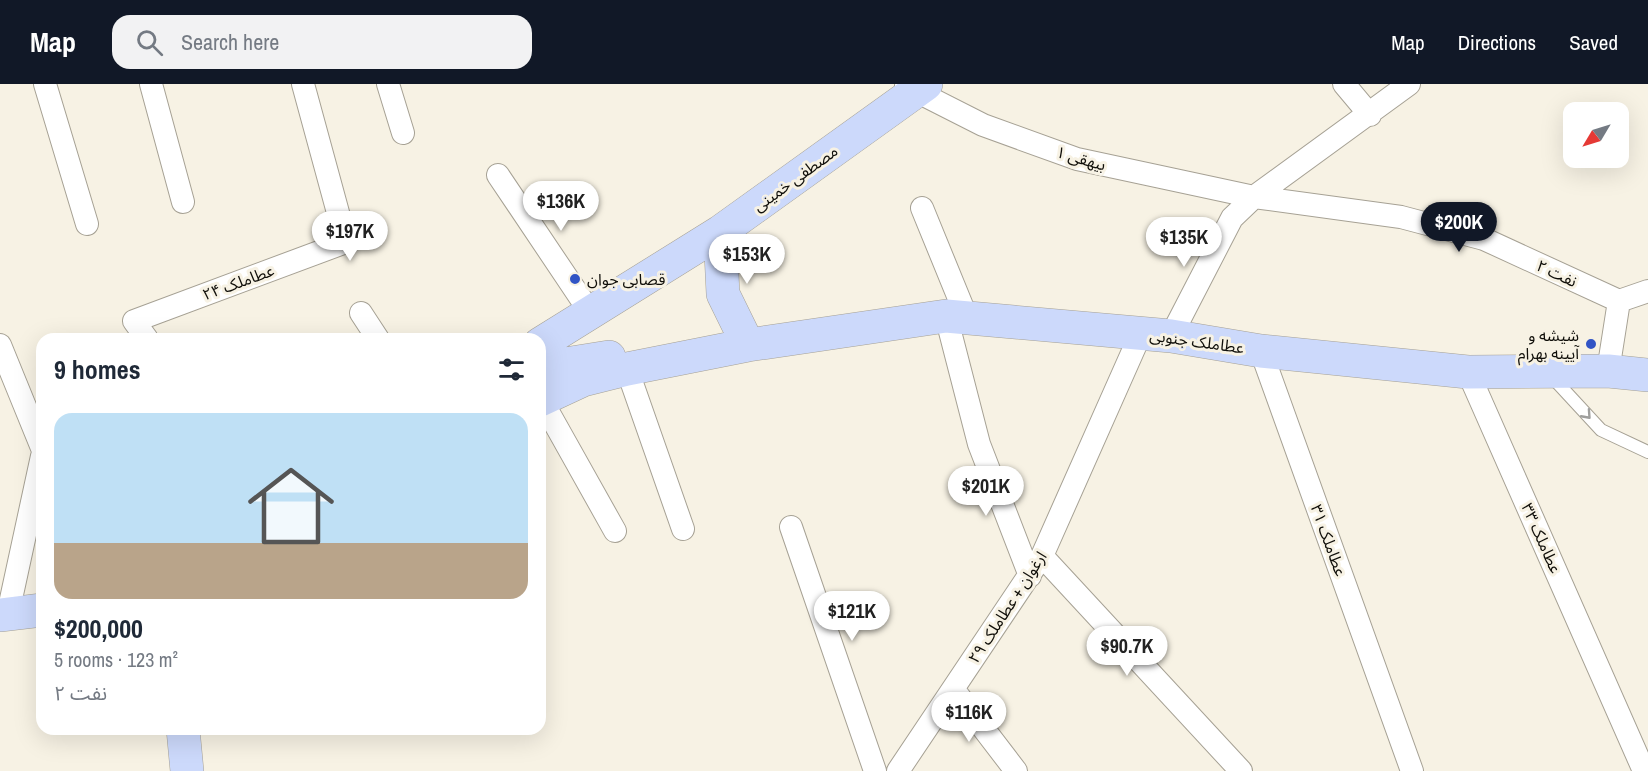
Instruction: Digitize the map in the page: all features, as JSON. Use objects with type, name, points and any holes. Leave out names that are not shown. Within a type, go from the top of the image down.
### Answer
[{"type":"main road","name":"مصطفی خمینی","points":[[546,340],[720,232],[915,86]]},
{"type":"main road","points":[[720,232],[723,294],[748,345]]},
{"type":"main road","name":"عطاملک جنوبی","points":[[748,345],[956,316],[1156,335],[1261,351],[1468,372],[1608,371],[1648,375]]},
{"type":"main road","points":[[546,388],[748,345]]},
{"type":"main road","points":[[546,386],[596,358],[748,345]]},
{"type":"main road","points":[[4,614],[36,611]]},
{"type":"main road","points":[[184,735],[188,770]]},
{"type":"street","points":[[45,84],[87,224]]},
{"type":"street","points":[[152,84],[183,202]]},
{"type":"street","name":"عطاملک ۲۴","points":[[143,333],[134,321],[346,242],[303,84]]},
{"type":"street","points":[[388,84],[403,133]]},
{"type":"street","points":[[1344,84],[1370,115]]},
{"type":"street","name":"ارغوان + عطاملک ۲۹","points":[[898,771],[1030,576],[1156,335],[1232,218],[1254,197],[1370,115],[1409,84]]},
{"type":"street","name":"بیهقی ۱","points":[[915,86],[982,125],[1077,159],[1254,197]]},
{"type":"street","points":[[498,175],[590,312]]},
{"type":"street","name":"نفت ۲","points":[[1254,197],[1401,217],[1484,239],[1618,301]]},
{"type":"street","points":[[922,208],[956,316],[979,444],[1030,576]]},
{"type":"street","points":[[1608,371],[1618,301],[1648,291]]},
{"type":"street","points":[[360,313],[374,333]]},
{"type":"street","points":[[0,345],[36,433]]},
{"type":"street","name":"عطاملک ۳۱","points":[[1261,351],[1412,771]]},
{"type":"street","points":[[627,369],[683,529]]},
{"type":"street","name":"عطاملک ۳۳","points":[[1468,372],[1616,703],[1644,771]]},
{"type":"street","points":[[546,400],[615,531]]},
{"type":"street","points":[[4,614],[36,481]]},
{"type":"street","points":[[791,527],[875,771]]},
{"type":"street","points":[[1042,556],[1241,771]]},
{"type":"street","points":[[954,690],[1016,771]]},
{"type":"lane","points":[[1547,371],[1601,430],[1648,452]]},
{"type":"place","name":"قصابی جوان","points":[[575,279]]},
{"type":"place","name":"شیشه و آیینه بهرام","points":[[1591,344]]}]
